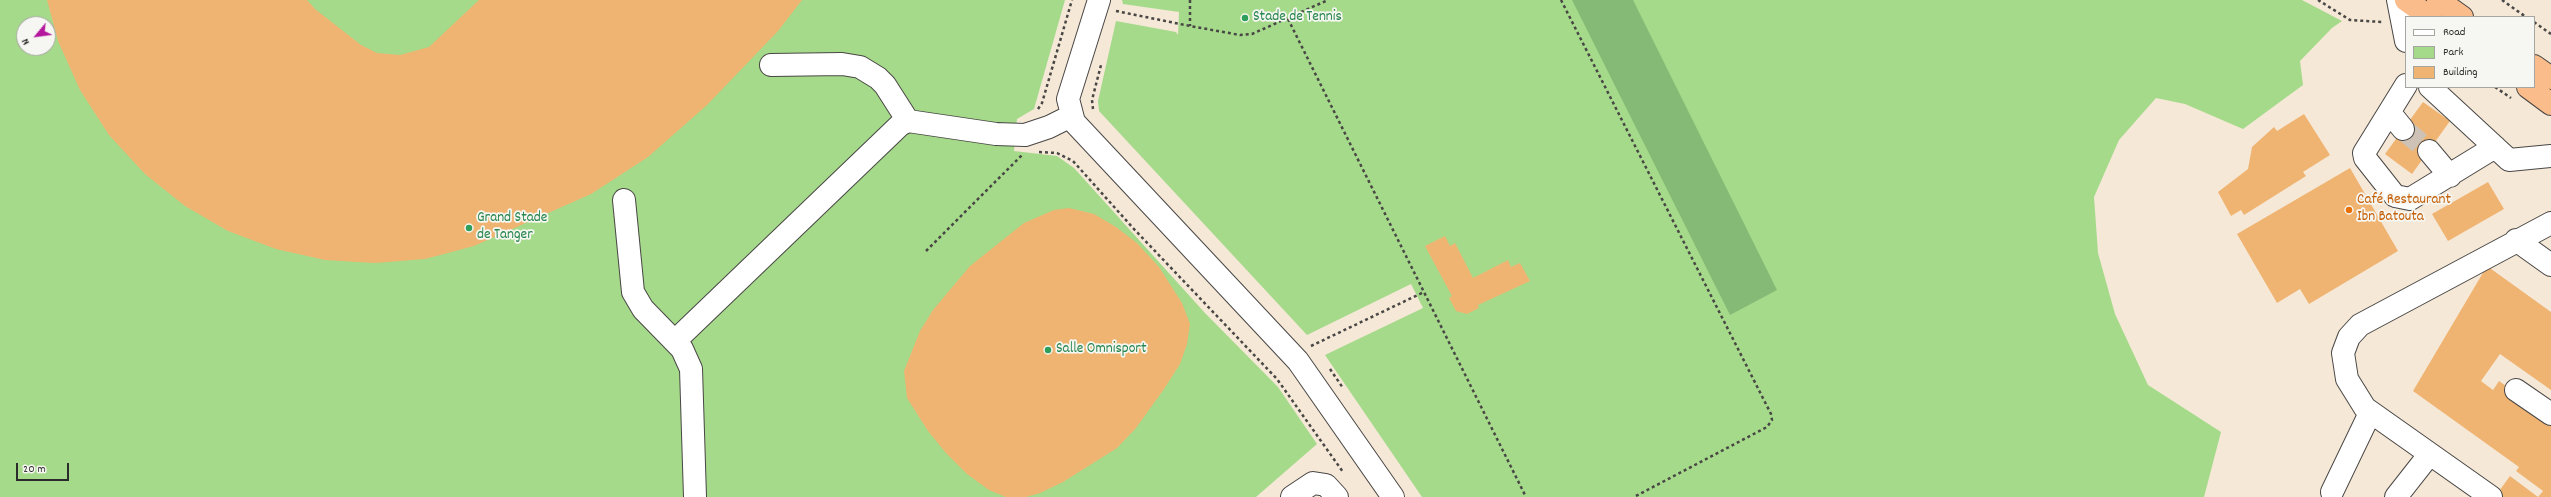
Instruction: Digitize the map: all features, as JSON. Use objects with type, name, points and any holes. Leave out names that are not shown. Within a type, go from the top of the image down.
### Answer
[{"type":"highway","points":[[2406,0],[2429,16]]},
{"type":"highway","points":[[2438,0],[2461,16]]},
{"type":"highway","points":[[2535,67],[2551,78]]},
{"type":"highway","points":[[2529,88],[2551,104]]},
{"type":"street","points":[[2398,0],[2404,32]]},
{"type":"street","points":[[1110,5],[1068,99],[1071,116],[1085,135],[1302,366],[1393,497]]},
{"type":"street","points":[[771,64],[842,64],[860,68],[878,78],[885,85],[908,121]]},
{"type":"street","points":[[2405,88],[2397,121],[2364,155],[2395,196],[2410,199],[2450,176],[2495,147]]},
{"type":"street","points":[[2431,88],[2512,161],[2551,156]]},
{"type":"street","points":[[675,341],[893,132],[908,121],[996,134],[1025,135],[1049,128],[1071,116]]},
{"type":"street","points":[[2428,151],[2450,176]]},
{"type":"street","points":[[624,200],[633,292],[643,309],[675,341],[687,358],[693,379],[695,497]]},
{"type":"street","points":[[2491,497],[2370,413],[2353,391],[2342,362],[2345,345],[2354,331],[2368,321],[2516,240],[2551,223]]},
{"type":"street","points":[[2516,240],[2551,264]]},
{"type":"street","points":[[2516,390],[2551,414]]},
{"type":"street","points":[[2332,492],[2370,413]]},
{"type":"street","points":[[2396,497],[2429,455]]},
{"type":"street","points":[[1292,497],[1307,485],[1320,483],[1331,489],[1337,497]]},
{"type":"path","points":[[1190,0],[1190,26]]},
{"type":"path","points":[[1113,18],[1110,5],[1190,26],[1240,35],[1252,34],[1328,0]]},
{"type":"path","points":[[1561,0],[1771,414],[1772,420],[1767,427],[1634,497]]},
{"type":"path","points":[[2318,0],[2350,20],[2404,32]]},
{"type":"path","points":[[2502,0],[2525,16]]},
{"type":"path","points":[[1288,19],[1526,497]]},
{"type":"path","points":[[2535,23],[2551,34]]},
{"type":"path","points":[[1094,111],[1092,100],[1102,63]]},
{"type":"path","points":[[926,252],[1026,152]]},
{"type":"path","points":[[1311,346],[1424,292]]},
{"type":"path","points":[[1305,340],[1316,352]]},
{"type":"path","points":[[1325,363],[1347,394]]},
{"type":"green space","name":"Grand Stade de Tanger","points":[[0,0],[1065,0],[1034,109],[1017,119],[1014,151],[1057,156],[1074,168],[1205,313],[1278,387],[1317,444],[1256,497],[0,497]]},
{"type":"green space","points":[[1122,0],[2302,0],[2342,21],[2332,28],[2300,61],[2303,85],[2243,129],[2185,104],[2156,98],[2119,140],[2094,197],[2098,253],[2115,314],[2148,385],[2221,432],[2204,497],[1422,497],[1325,355],[1423,308],[1411,284],[1307,335],[1099,111],[1098,101],[1116,21],[1176,32],[1178,35],[1179,12],[1123,4]]},
{"type":"green space","points":[[1572,0],[1633,0],[1777,290],[1730,315]]},
{"type":"building","points":[[47,0],[307,0],[315,9],[361,45],[377,53],[400,55],[429,47],[479,0],[802,0],[778,31],[707,105],[648,157],[591,194],[474,246],[425,259],[375,263],[325,260],[276,249],[228,231],[185,206],[145,174],[109,135],[80,90],[58,41],[56,34],[56,16],[51,16]]},
{"type":"building","points":[[2423,102],[2450,121],[2412,174],[2385,154]]},
{"type":"building","points":[[2304,114],[2330,155],[2303,172],[2306,176],[2244,215],[2241,210],[2231,216],[2218,192],[2248,169],[2252,147],[2274,127],[2277,131]]},
{"type":"building","points":[[2350,168],[2398,251],[2309,304],[2300,289],[2277,303],[2237,234]]},
{"type":"building","points":[[2488,182],[2504,209],[2448,241],[2432,214]]},
{"type":"building","points":[[1069,208],[1094,214],[1116,227],[1137,243],[1159,267],[1182,303],[1190,324],[1187,344],[1180,364],[1164,389],[1136,428],[1117,448],[1063,482],[1040,493],[1026,497],[1006,497],[989,490],[967,474],[946,453],[928,431],[907,398],[904,371],[920,331],[933,310],[970,266],[1024,223],[1054,210]]},
{"type":"building","points":[[1445,236],[1450,246],[1455,243],[1473,278],[1508,260],[1511,267],[1520,263],[1530,281],[1478,305],[1479,308],[1467,314],[1456,311],[1449,298],[1452,296],[1425,246]]},
{"type":"building","points":[[2487,266],[2551,312],[2551,390],[2500,354],[2481,381],[2493,390],[2499,381],[2551,418],[2551,497],[2538,497],[2543,491],[2516,471],[2519,467],[2413,391]]},
{"type":"building","points":[[2510,476],[2538,497],[2501,497],[2497,494]]},
{"type":"tunnel","points":[[2403,129],[2429,151]]},
{"type":"place","name":"Stade de Tennis","points":[[1245,18]]},
{"type":"place","name":"Café Restaurant Ibn Batouta","points":[[2349,210]]},
{"type":"place","name":"Grand Stade de Tanger","points":[[469,228]]},
{"type":"place","name":"Salle Omnisport","points":[[1048,350]]}]
